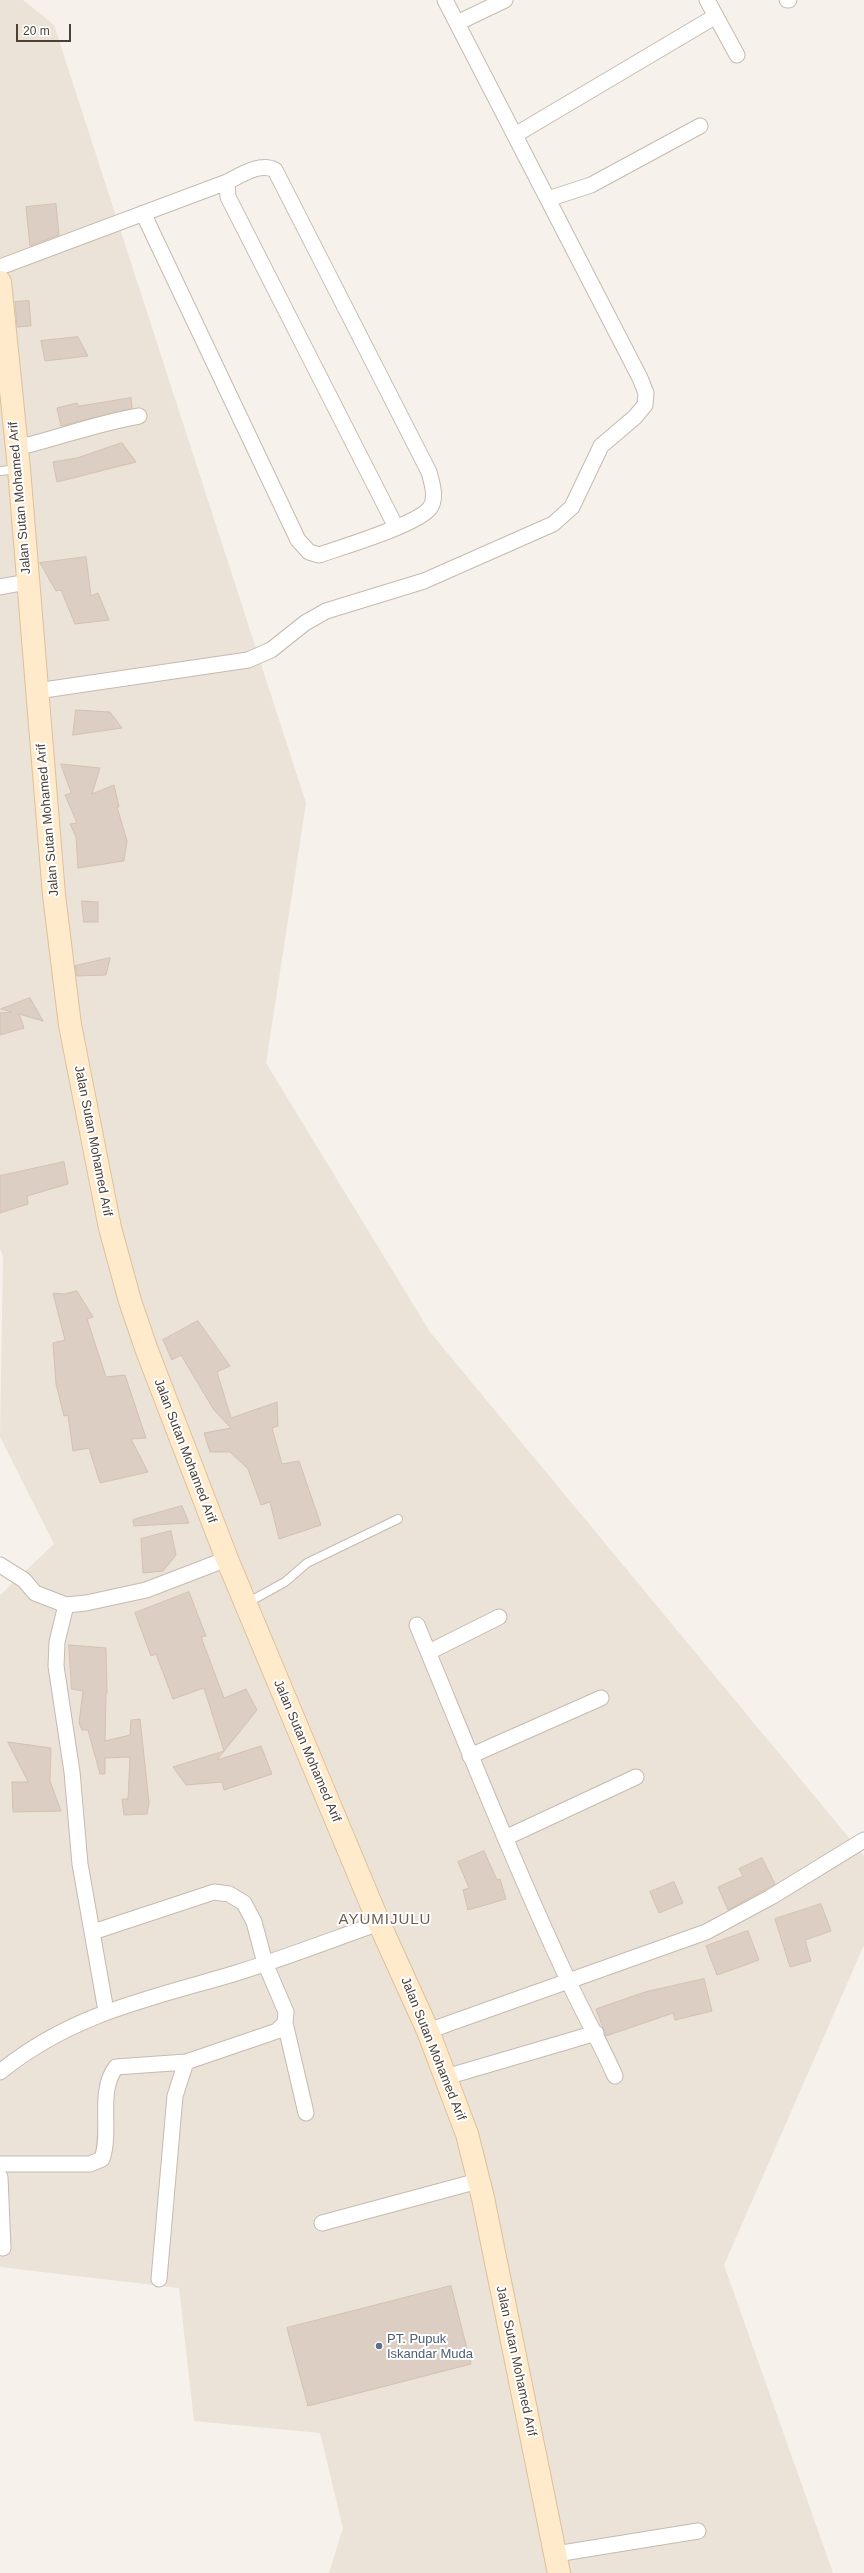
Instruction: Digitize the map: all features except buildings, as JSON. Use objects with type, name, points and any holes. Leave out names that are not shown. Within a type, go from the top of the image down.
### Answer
[{"type":"street","points":[[37,691],[248,660],[271,650],[305,623],[326,611],[424,581],[553,524],[572,507],[600,446],[635,417],[645,405],[646,393],[445,0]]},
{"type":"street","points":[[457,23],[505,0]]},
{"type":"street","points":[[707,0],[737,55]]},
{"type":"street","points":[[515,135],[716,16]]},
{"type":"street","points":[[548,199],[591,185],[700,126]]},
{"type":"street","points":[[0,267],[143,213],[227,182],[259,167],[270,167],[275,170],[430,472],[433,485],[430,507],[424,514],[396,527],[319,555],[309,552],[298,540],[143,213]]},
{"type":"street","points":[[227,182],[226,188],[228,197],[396,527]]},
{"type":"street","name":"Jalan Sutan Mohamed Arif","points":[[0,283],[5,393],[16,448],[9,470],[27,582],[54,895],[70,1025],[110,1228],[130,1301],[146,1348],[227,1559],[379,1923],[428,2031],[467,2134],[557,2564]]},
{"type":"street","points":[[16,448],[118,420],[139,416]]},
{"type":"street","points":[[0,587],[27,582]]},
{"type":"street","points":[[0,1565],[24,1580],[35,1593],[66,1605],[86,1603],[146,1590],[227,1559]]},
{"type":"street","points":[[66,1605],[56,1642],[56,1666],[72,1772],[80,1864],[106,2011]]},
{"type":"street","points":[[429,1652],[499,1617]]},
{"type":"street","points":[[418,1625],[470,1756],[567,1980],[596,2033],[615,2076]]},
{"type":"street","points":[[470,1756],[600,1698]]},
{"type":"street","points":[[505,1838],[636,1777]]},
{"type":"street","points":[[428,2031],[567,1980],[706,1932],[771,1897],[864,1840]]},
{"type":"street","points":[[93,1932],[214,1892],[228,1894],[244,1903],[254,1922],[265,1963],[286,2012],[285,2023],[306,2113]]},
{"type":"street","points":[[1,2066],[34,2045],[83,2020],[106,2011],[265,1963],[379,1923]]},
{"type":"street","points":[[0,2164],[90,2164],[102,2159],[106,2146],[107,2085],[110,2075],[116,2067],[186,2062],[277,2031],[285,2023]]},
{"type":"street","points":[[446,2077],[596,2033]]},
{"type":"street","points":[[160,2279],[175,2096],[186,2062]]},
{"type":"street","points":[[0,2177],[3,2248]]},
{"type":"street","points":[[322,2223],[478,2181]]},
{"type":"street","points":[[557,2564],[698,2531]]},
{"type":"lane","points":[[246,1603],[285,1582],[307,1563],[398,1519]]},
{"type":"shaded area","points":[[0,0],[23,0],[54,25],[306,803],[266,1063],[430,1332],[864,1856],[864,1945],[724,2265],[833,2573],[329,2573],[343,2528],[320,2433],[194,2421],[179,2288],[0,2267],[0,1595],[54,1544],[0,1437],[3,1257],[0,1248]]},
{"type":"place","name":"PT. Pupuk Iskandar Muda","points":[[379,2346]]},
{"type":"district","name":"AYUMIJULU","points":[[385,1920]]}]
